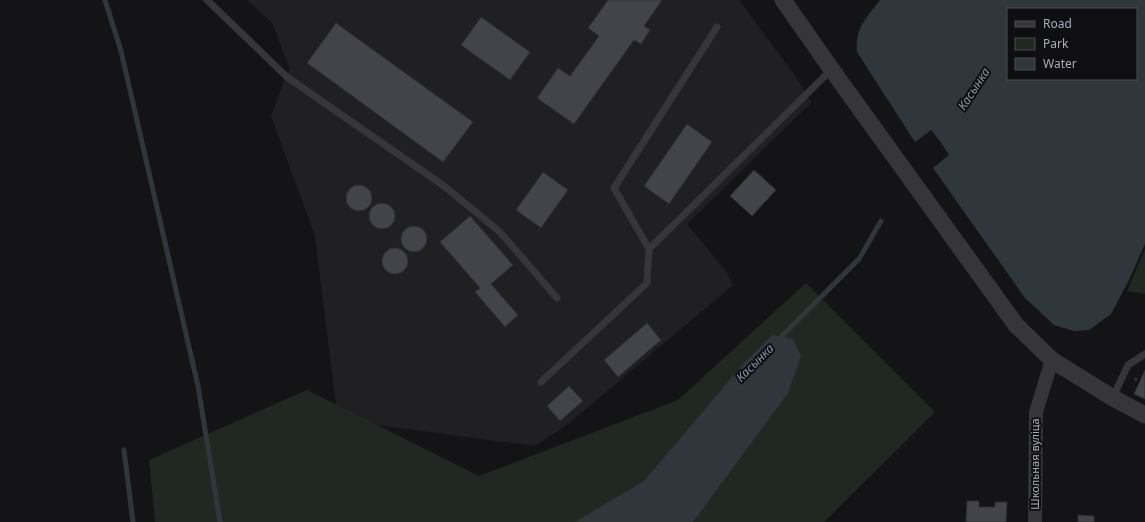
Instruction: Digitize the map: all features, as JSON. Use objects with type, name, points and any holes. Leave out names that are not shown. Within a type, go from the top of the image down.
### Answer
[{"type":"street","points":[[783,0],[1016,325],[1052,360],[1113,398],[1145,415]]},
{"type":"street","name":"Школьная вуліца","points":[[1035,522],[1036,412],[1052,360]]},
{"type":"lane","points":[[207,0],[287,77],[444,186],[500,232],[557,298]]},
{"type":"lane","points":[[541,382],[647,283],[649,249],[614,188],[717,27]]},
{"type":"lane","points":[[649,249],[832,70]]},
{"type":"lane","points":[[1113,398],[1128,365],[1145,354]]},
{"type":"shaded area","points":[[247,0],[739,0],[799,81],[811,103],[687,224],[726,271],[733,285],[567,425],[535,446],[338,420],[315,236],[271,116],[290,69],[272,23]]},
{"type":"green space","points":[[1145,249],[1145,294],[1127,291]]},
{"type":"green space","points":[[806,283],[935,412],[824,522],[155,522],[149,460],[307,390],[479,476],[678,400]]},
{"type":"water","points":[[880,0],[1145,0],[1145,244],[1128,282],[1111,314],[1089,330],[1074,331],[1054,325],[1025,298],[933,168],[949,155],[940,141],[931,130],[915,142],[857,52],[858,36],[862,24]]},
{"type":"water","points":[[772,335],[793,339],[801,356],[788,393],[693,522],[575,522],[644,481],[745,362]]},
{"type":"building","points":[[608,0],[662,0],[644,26],[650,30],[641,44],[634,40],[574,124],[537,98],[558,68],[570,76],[599,36],[588,28]]},
{"type":"building","points":[[481,17],[530,52],[510,80],[461,45]]},
{"type":"building","points":[[336,23],[473,122],[443,162],[307,63]]},
{"type":"building","points":[[687,124],[712,142],[669,204],[644,186]]},
{"type":"building","points":[[754,170],[776,190],[752,216],[730,196]]},
{"type":"building","points":[[543,172],[568,190],[541,228],[516,210]]},
{"type":"building","points":[[359,185],[368,189],[372,198],[368,207],[359,211],[350,207],[346,198],[350,189]]},
{"type":"building","points":[[382,203],[391,207],[395,216],[391,225],[382,229],[373,225],[369,216],[373,207]]},
{"type":"building","points":[[470,216],[513,265],[491,284],[518,315],[505,327],[475,292],[480,288],[440,242]]},
{"type":"building","points":[[414,226],[423,230],[427,239],[423,248],[414,252],[405,248],[401,239],[405,230]]},
{"type":"building","points":[[395,248],[404,252],[408,261],[404,270],[395,274],[386,270],[382,261],[386,252]]},
{"type":"building","points":[[647,323],[661,340],[618,377],[604,360]]},
{"type":"building","points":[[1145,370],[1145,399],[1134,394]]},
{"type":"building","points":[[569,386],[583,401],[560,421],[547,406]]},
{"type":"building","points":[[967,501],[979,501],[979,507],[995,507],[995,502],[1007,502],[1006,522],[966,522]]},
{"type":"building","points":[[1078,515],[1094,516],[1094,522],[1078,522]]},
{"type":"waterway","points":[[105,0],[121,51],[198,386],[220,522]]},
{"type":"waterway","name":"Касынка","points":[[777,341],[859,259],[881,221]]},
{"type":"waterway","points":[[124,450],[133,522]]}]
